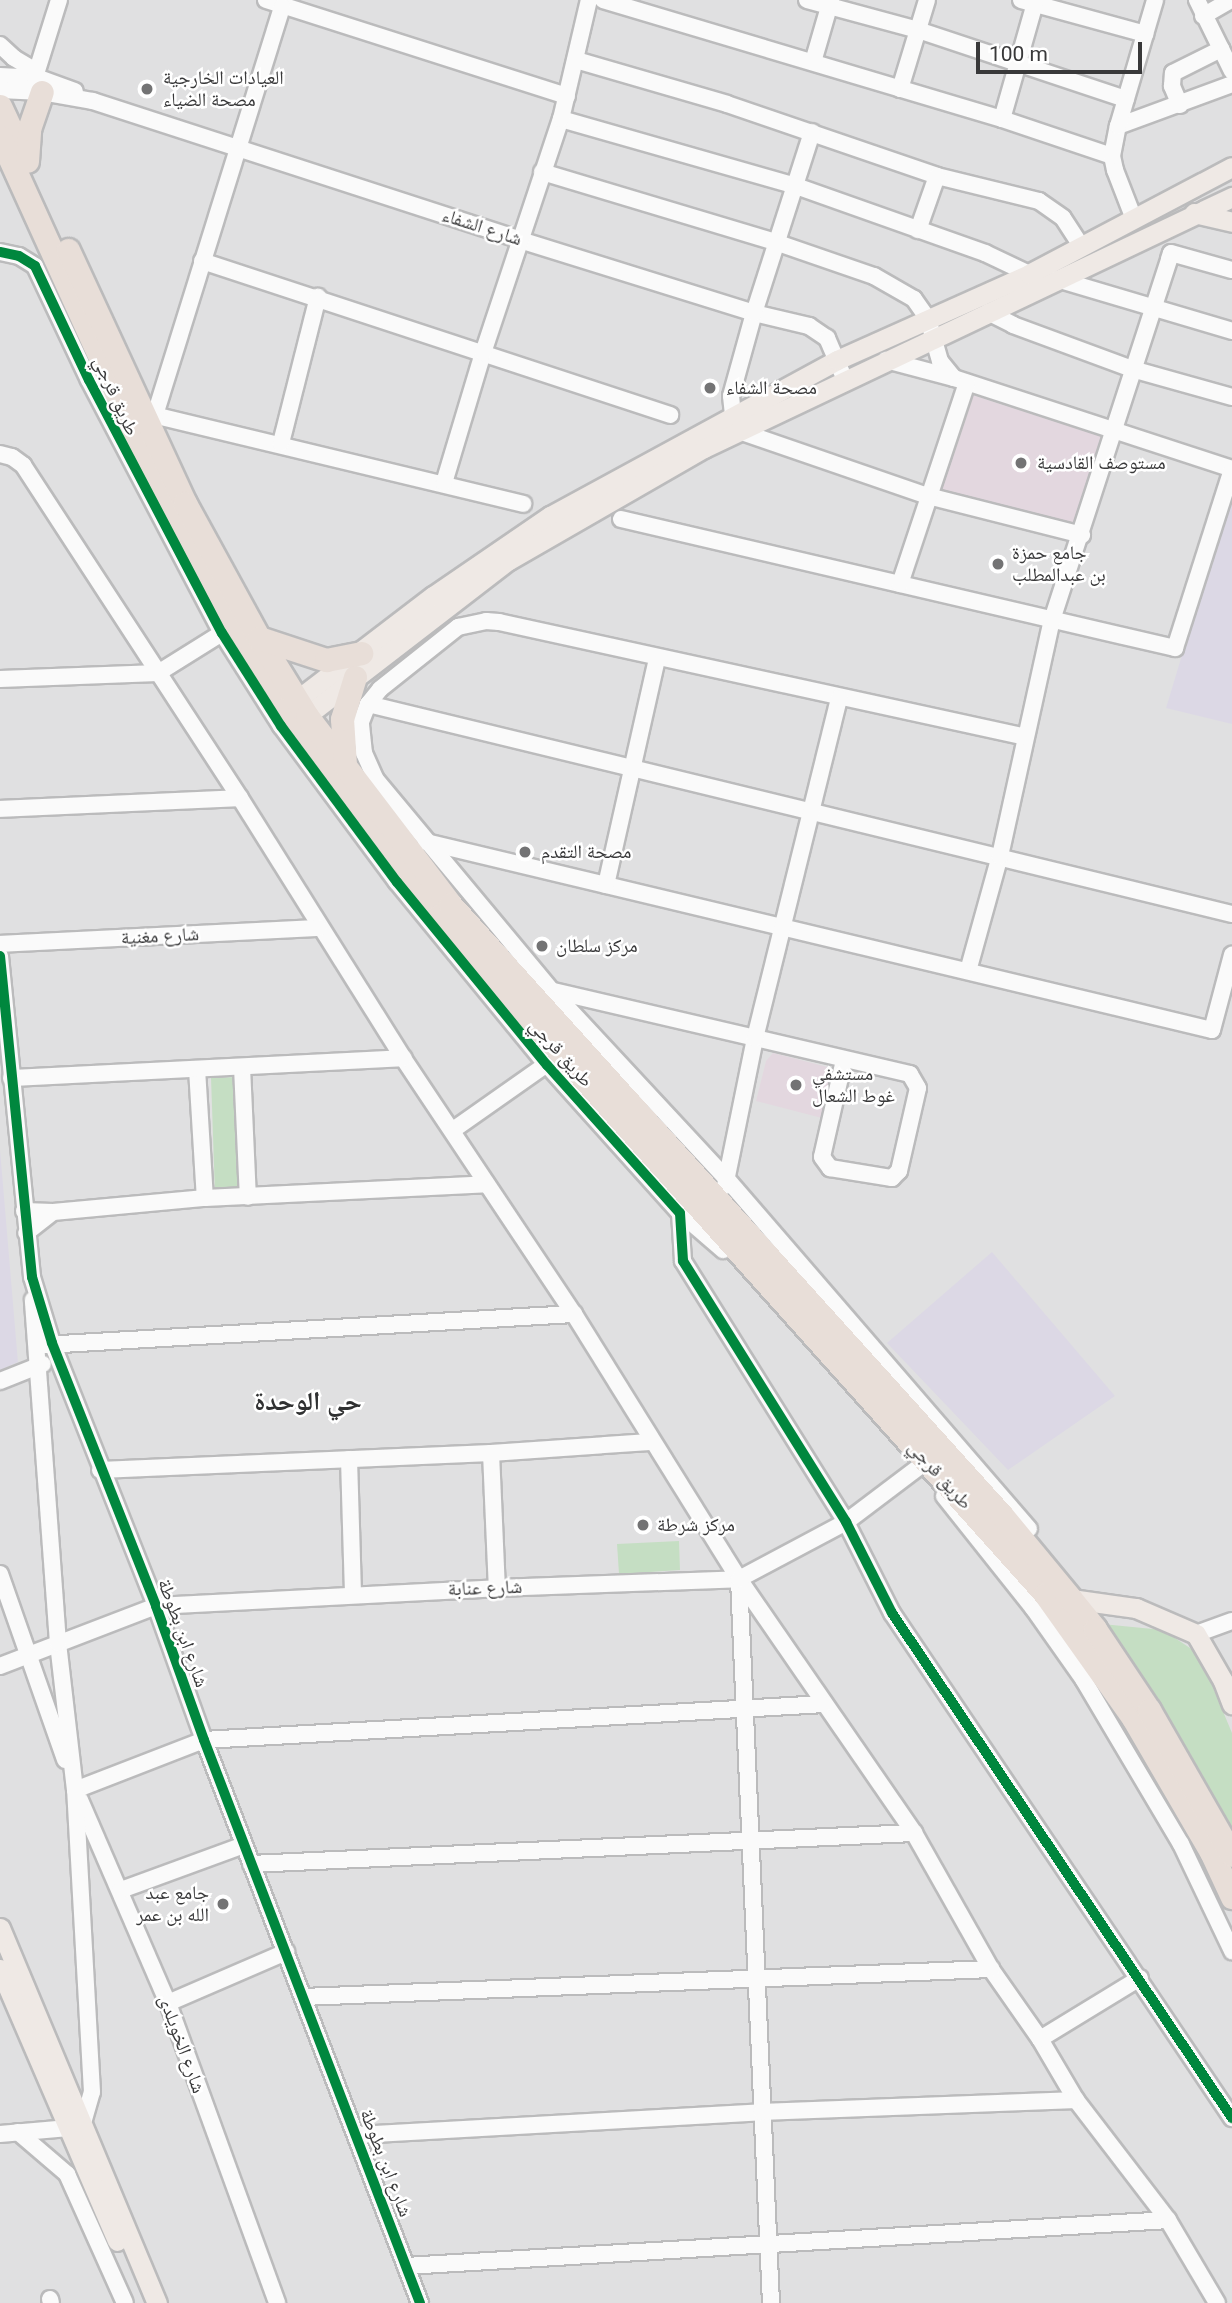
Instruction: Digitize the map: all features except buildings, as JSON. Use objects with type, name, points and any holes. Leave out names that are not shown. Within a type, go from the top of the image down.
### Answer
[{"type":"highway","points":[[27,164],[29,129],[37,80]]},
{"type":"highway","name":"طريق قرجي","points":[[0,106],[150,414],[185,503],[297,712],[554,1059],[930,1459],[1071,1598],[1149,1710],[1232,1855]]},
{"type":"highway","name":"طريق قرجي","points":[[0,137],[167,506],[250,655],[345,765],[444,910],[542,993],[724,1190],[930,1459],[1045,1594],[1133,1718],[1210,1852],[1232,1897]]},
{"type":"highway","points":[[259,638],[326,660],[361,653]]},
{"type":"highway","points":[[345,765],[342,719],[355,677]]},
{"type":"main road","points":[[297,712],[361,653],[437,603],[550,516],[736,423],[845,380],[886,360],[931,328],[1225,171]]},
{"type":"main road","points":[[736,423],[837,360],[988,312],[1187,216],[1232,198]]},
{"type":"main road","points":[[1187,216],[1232,222]]},
{"type":"main road","points":[[297,712],[355,677],[437,603]]},
{"type":"main road","points":[[1071,1598],[1136,1608],[1196,1634],[1228,1681],[1232,1704]]},
{"type":"main road","points":[[0,1928],[143,2303]]},
{"type":"main road","points":[[0,1969],[157,2303]]},
{"type":"street","points":[[0,45],[37,80],[59,0]]},
{"type":"street","points":[[266,0],[567,96]]},
{"type":"street","points":[[444,483],[482,353],[561,119],[589,0]]},
{"type":"street","points":[[603,0],[1002,119],[1112,156]]},
{"type":"street","points":[[656,16],[661,0]]},
{"type":"street","points":[[807,0],[830,3],[918,30],[1126,99]]},
{"type":"street","points":[[900,89],[927,0]]},
{"type":"street","points":[[1134,219],[1112,156],[1118,125],[1155,0]]},
{"type":"street","points":[[1118,125],[1180,105],[1232,73],[1197,0]]},
{"type":"street","points":[[1203,16],[1231,0]]},
{"type":"street","points":[[1002,119],[1031,1],[1145,34]]},
{"type":"street","points":[[813,62],[830,3]]},
{"type":"street","points":[[282,5],[202,261],[150,414],[281,443],[523,504]]},
{"type":"street","points":[[1180,105],[1171,81],[1175,70],[1221,49]]},
{"type":"street","points":[[576,60],[653,81],[812,132],[937,176],[1039,201],[1063,218],[1082,246]]},
{"type":"street","name":"شارع الشفاء","points":[[0,76],[37,80],[93,101],[520,240],[754,313],[809,326],[827,338],[845,380]]},
{"type":"street","name":"شارع الشفاء","points":[[0,90],[37,80]]},
{"type":"street","points":[[561,119],[796,186],[985,253],[1029,274]]},
{"type":"street","points":[[812,132],[754,313],[731,396],[736,423],[928,495],[1082,535]]},
{"type":"street","points":[[1225,171],[1232,198]]},
{"type":"street","points":[[542,172],[778,243],[874,276],[914,299],[931,328],[940,361],[960,380]]},
{"type":"street","points":[[918,230],[937,176]]},
{"type":"street","points":[[968,971],[1000,856],[1052,620],[1082,535],[1112,428],[1171,253],[1187,216]]},
{"type":"street","points":[[0,252],[19,256],[34,266],[89,380],[222,634],[281,726],[397,882],[554,1059],[680,1213],[713,1240],[930,1459],[1083,1679],[1181,1844],[1232,1951]]},
{"type":"street","points":[[1171,253],[1232,270]]},
{"type":"street","points":[[202,261],[670,415]]},
{"type":"street","points":[[1057,279],[1232,331]]},
{"type":"street","points":[[281,443],[318,297]]},
{"type":"street","points":[[988,312],[1013,325],[1132,369],[1232,397]]},
{"type":"street","points":[[621,519],[1175,648],[1232,469],[960,380],[886,360]]},
{"type":"street","points":[[900,584],[960,380]]},
{"type":"street","points":[[0,454],[12,457],[23,465],[240,798],[319,928],[403,1058],[574,1314],[650,1442],[739,1580],[914,1833],[991,1969],[1041,2039],[1076,2100],[1168,2220],[1217,2303]]},
{"type":"street","points":[[437,603],[458,627]]},
{"type":"street","points":[[844,1060],[822,1157],[830,1168],[892,1178],[899,1171],[918,1088],[916,1080],[910,1074],[542,993],[376,780],[364,753],[362,722],[368,704],[380,689],[458,627],[486,621],[1026,737]]},
{"type":"street","points":[[0,679],[158,673],[222,634]]},
{"type":"street","points":[[606,885],[657,658]]},
{"type":"street","points":[[839,698],[755,1038],[724,1190],[1029,1529]]},
{"type":"street","points":[[368,704],[632,766],[1232,914]]},
{"type":"street","points":[[0,809],[240,798]]},
{"type":"street","points":[[426,842],[1212,1030],[1232,955]]},
{"type":"street","name":"شارع مغنية","points":[[0,944],[319,928]]},
{"type":"street","name":"شارع ابن بطوطة","points":[[0,956],[26,1233],[32,1277],[52,1343],[100,1471],[156,1606],[204,1740],[420,2303]]},
{"type":"street","points":[[11,1078],[403,1058]]},
{"type":"street","points":[[453,1130],[554,1059]]},
{"type":"street","points":[[242,1067],[248,1197]]},
{"type":"street","points":[[197,1069],[205,1198]]},
{"type":"street","points":[[24,1211],[52,1212],[205,1198],[487,1184]]},
{"type":"street","points":[[26,1233],[52,1212]]},
{"type":"street","points":[[680,1213],[679,1234],[683,1261],[846,1522],[892,1613],[1232,2118]]},
{"type":"street","points":[[0,2134],[76,2126],[92,2092],[93,2061],[75,1790],[58,1643],[32,1277]]},
{"type":"street","points":[[35,1347],[52,1343],[574,1314]]},
{"type":"street","points":[[0,1381],[58,1360]]},
{"type":"street","points":[[100,1471],[491,1453],[650,1442]]},
{"type":"street","points":[[491,1453],[497,1588]]},
{"type":"street","points":[[349,1459],[353,1594]]},
{"type":"street","name":"شارع عنابة","points":[[0,1666],[156,1606],[353,1594],[739,1580],[846,1522],[930,1459]]},
{"type":"street","points":[[0,1574],[75,1790]]},
{"type":"street","points":[[739,1580],[771,2303]]},
{"type":"street","points":[[1196,1634],[1232,1621]]},
{"type":"street","points":[[75,1790],[204,1740],[824,1704]]},
{"type":"street","name":"شارع الخويلدى","points":[[75,1790],[121,1890],[168,2003],[277,2303]]},
{"type":"street","points":[[251,1864],[914,1833]]},
{"type":"street","points":[[121,1890],[244,1845]]},
{"type":"street","points":[[168,2003],[286,1952]]},
{"type":"street","points":[[303,1997],[991,1969]]},
{"type":"street","points":[[1041,2039],[1140,1978]]},
{"type":"street","points":[[356,2135],[762,2112],[1076,2100]]},
{"type":"street","points":[[18,2132],[67,2174],[125,2303]]},
{"type":"street","points":[[406,2266],[1168,2220]]},
{"type":"shaded area","name":"مستوصف القادسية","points":[[969,394],[1103,437],[1071,530],[941,489]]},
{"type":"shaded area","points":[[1232,489],[1232,724],[1166,708]]},
{"type":"shaded area","name":"مستشفي غوط الشعال","points":[[773,1053],[835,1069],[822,1118],[756,1101],[766,1061]]},
{"type":"shaded area","points":[[0,1149],[18,1362],[0,1370]]},
{"type":"shaded area","points":[[992,1252],[1115,1396],[1008,1470],[887,1343]]},
{"type":"green space","points":[[237,1077],[241,1193],[215,1194],[211,1078]]},
{"type":"green space","points":[[679,1541],[680,1570],[619,1574],[617,1544]]},
{"type":"green space","points":[[1102,1624],[1163,1630],[1199,1654],[1232,1733],[1232,1836],[1206,1784],[1170,1724]]},
{"type":"cycle path","points":[[0,252],[19,256],[35,266],[89,380],[222,633],[281,726],[397,882],[547,1065],[680,1213],[683,1261],[846,1522],[892,1613],[1232,2118]]},
{"type":"cycle path","points":[[0,956],[32,1277],[52,1343],[156,1606],[204,1740],[420,2303]]},
{"type":"place","name":"العيادات الخارجية مصحة الضياء","points":[[147,89]]},
{"type":"place","name":"مصحة الشفاء","points":[[710,388]]},
{"type":"place","name":"مستوصف القادسية","points":[[1021,463]]},
{"type":"place","name":"جامع حمزة بن عبدالمطلب","points":[[998,564]]},
{"type":"place","name":"مصحة التقدم","points":[[525,852]]},
{"type":"place","name":"مركز سلطان","points":[[542,946]]},
{"type":"place","name":"مستشفي غوط الشعال","points":[[796,1085]]},
{"type":"place","name":"مركز شرطة","points":[[643,1525]]},
{"type":"place","name":"جامع عبد الله بن عمر","points":[[223,1904]]},
{"type":"district","name":"حي الوحدة","points":[[308,1402]]}]
